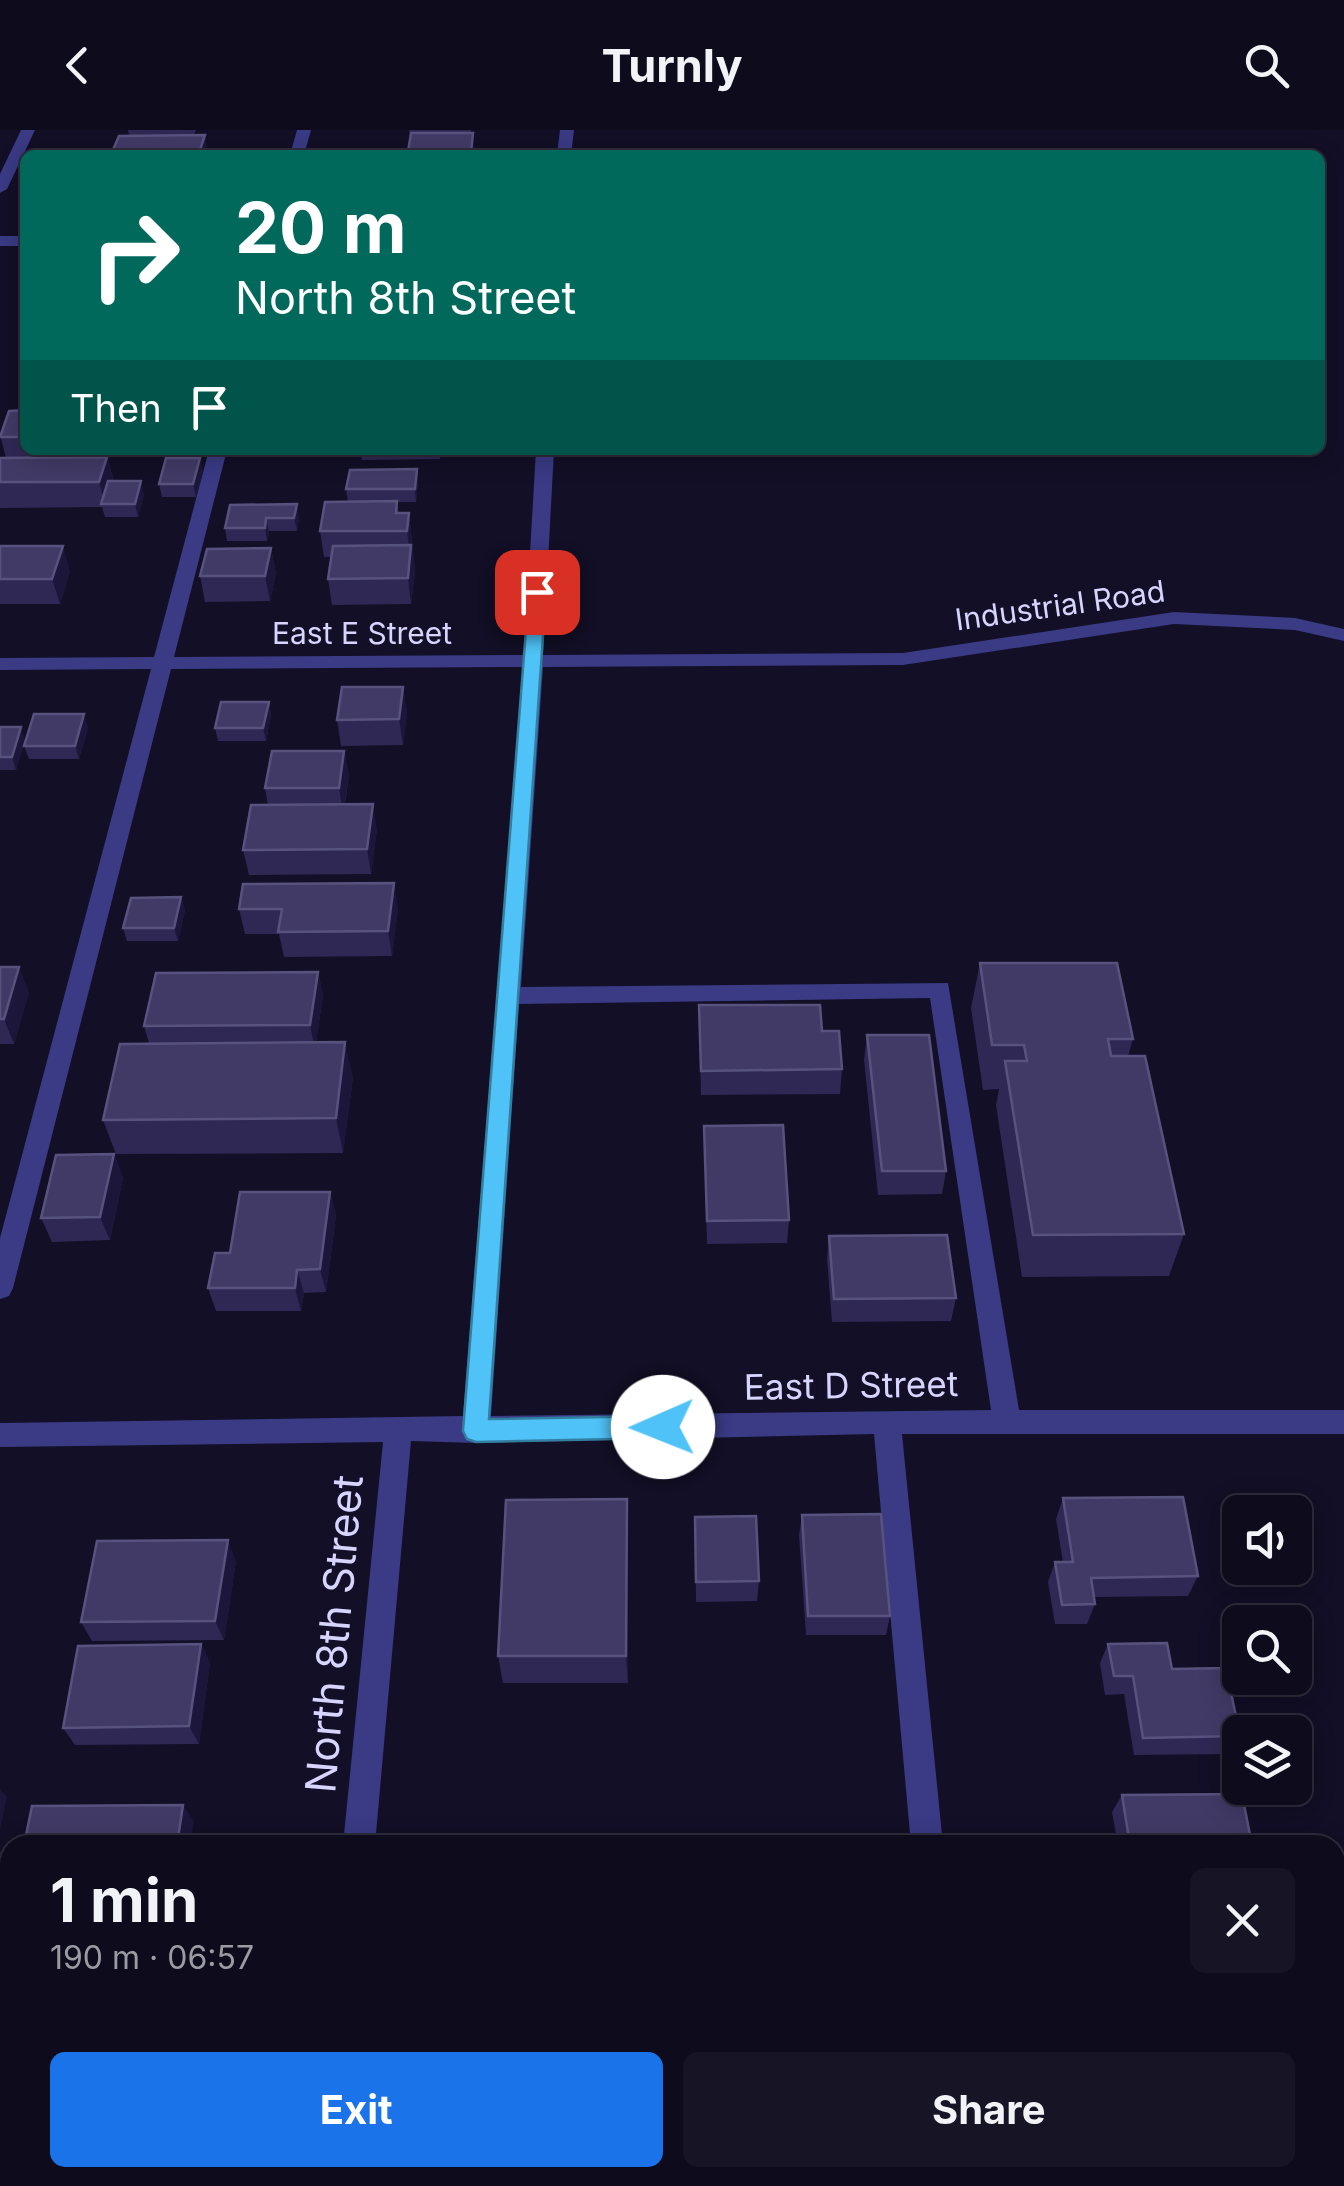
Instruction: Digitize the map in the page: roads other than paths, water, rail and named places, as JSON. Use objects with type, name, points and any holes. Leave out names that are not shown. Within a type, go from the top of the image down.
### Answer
[{"type":"street","points":[[0,189],[28,130]]},
{"type":"street","points":[[0,1288],[217,455]]},
{"type":"street","points":[[476,1431],[534,663],[545,455]]},
{"type":"street","name":"Industrial Road","points":[[903,660],[1174,618],[1295,624],[1344,634]]},
{"type":"street","name":"East E Street","points":[[0,664],[903,660]]},
{"type":"street","points":[[508,996],[940,989],[1007,1422]]},
{"type":"street","points":[[887,1422],[926,1835]]},
{"type":"street","name":"East D Street","points":[[0,1434],[476,1431],[887,1422],[1344,1422]]},
{"type":"street","name":"North 8th Street","points":[[360,1835],[398,1432]]}]
